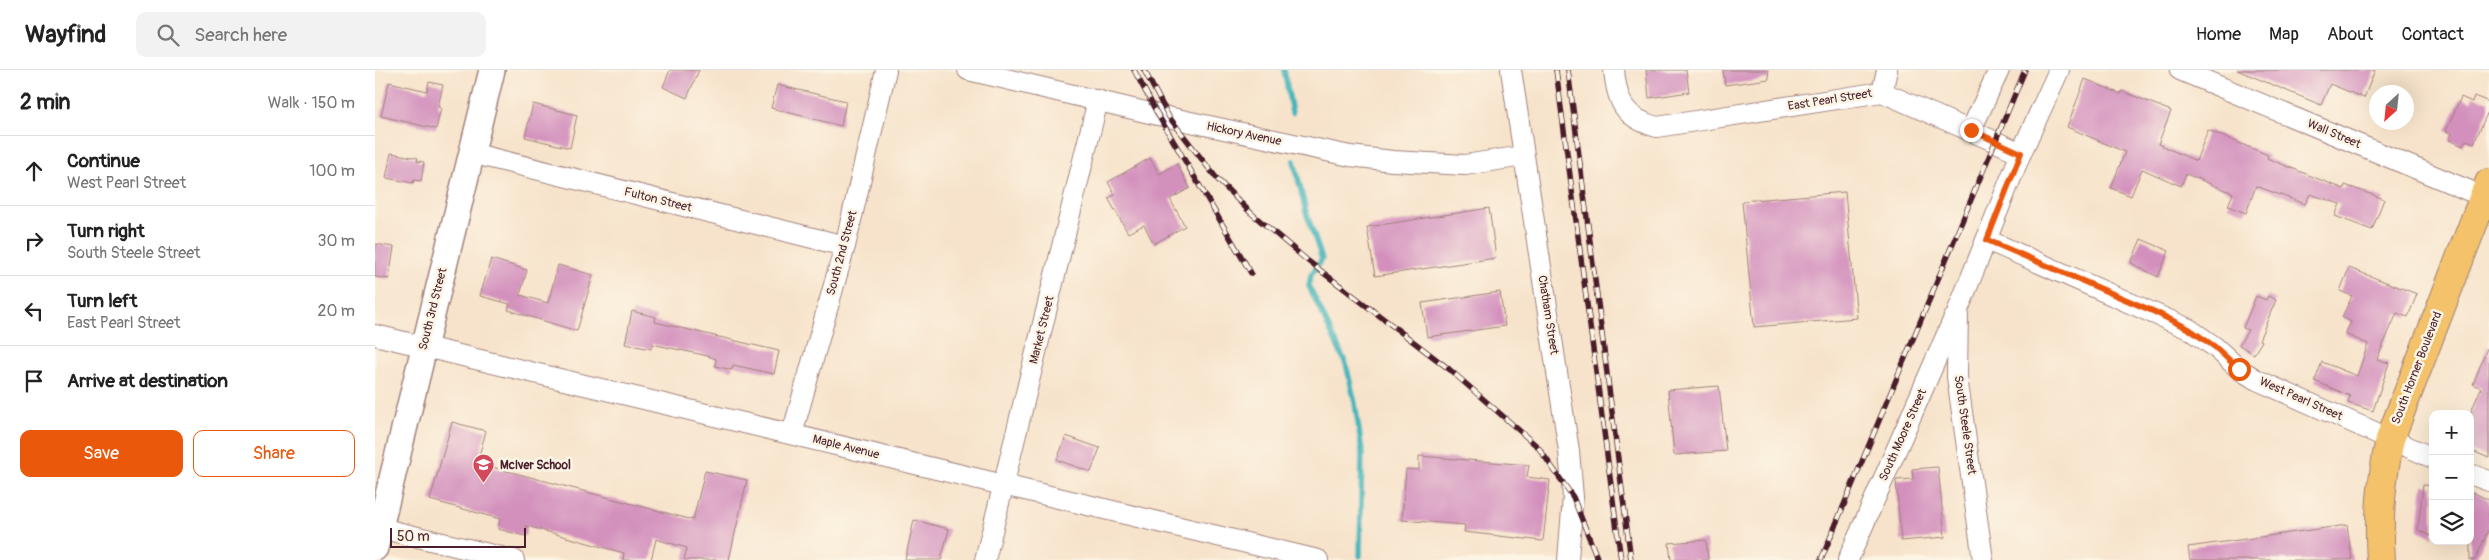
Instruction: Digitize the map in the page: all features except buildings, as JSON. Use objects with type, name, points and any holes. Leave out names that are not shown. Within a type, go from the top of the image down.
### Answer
[{"type":"main road","name":"South Horner Boulevard","points":[[2381,560],[2379,518],[2382,477],[2390,439],[2487,193]]},
{"type":"street","name":"South 3rd Street","points":[[377,538],[492,70]]},
{"type":"street","name":"South 2nd Street","points":[[792,434],[845,246],[886,70]]},
{"type":"street","name":"Hickory Avenue","points":[[968,70],[1234,132],[1349,156],[1393,162],[1465,165],[1523,156]]},
{"type":"street","name":"Chatham Street","points":[[1511,70],[1569,451],[1573,497],[1568,560]]},
{"type":"street","name":"East Pearl Street","points":[[1614,70],[1616,92],[1631,115],[1638,122],[1657,126],[1882,92],[2021,153]]},
{"type":"street","points":[[1882,92],[1887,70]]},
{"type":"street","points":[[1971,130],[1999,70]]},
{"type":"street","name":"South Steele Street","points":[[1983,560],[1957,377],[1958,310],[2021,153],[2059,70]]},
{"type":"street","name":"Wall Street","points":[[2180,70],[2487,193]]},
{"type":"street","name":"Market Street","points":[[985,560],[1005,487],[1098,100]]},
{"type":"street","name":"Fulton Street","points":[[471,153],[845,246]]},
{"type":"street","name":"West Pearl Street","points":[[1987,240],[2164,316],[2189,329],[2215,347],[2239,369],[2257,380],[2429,456]]},
{"type":"street","name":"South Moore Street","points":[[1848,560],[1958,310]]},
{"type":"street","name":"Maple Avenue","points":[[375,335],[792,434],[1270,554],[1318,560]]},
{"type":"street","points":[[2474,475],[2489,481]]},
{"type":"street","points":[[377,538],[514,560]]},
{"type":"waterway","points":[[1284,70],[1292,113]]},
{"type":"waterway","points":[[1294,161],[1306,212],[1322,259],[1311,275],[1309,286],[1346,364],[1355,403],[1362,451],[1360,556]]},
{"type":"railway","points":[[1134,70],[1158,115],[1251,273]]},
{"type":"railway","points":[[1144,70],[1169,117],[1218,180],[1251,213],[1308,261],[1449,369],[1538,447],[1573,497],[1598,560]]},
{"type":"railway","points":[[1556,70],[1621,560]]},
{"type":"railway","points":[[1568,70],[1631,560]]},
{"type":"railway","points":[[1821,560],[2025,70]]},
{"type":"place","name":"McIver School","points":[[484,484]]},
{"type":"route","points":[[1971,130],[2021,153],[1987,240],[2155,312],[2189,329],[2215,347],[2239,369]]}]
